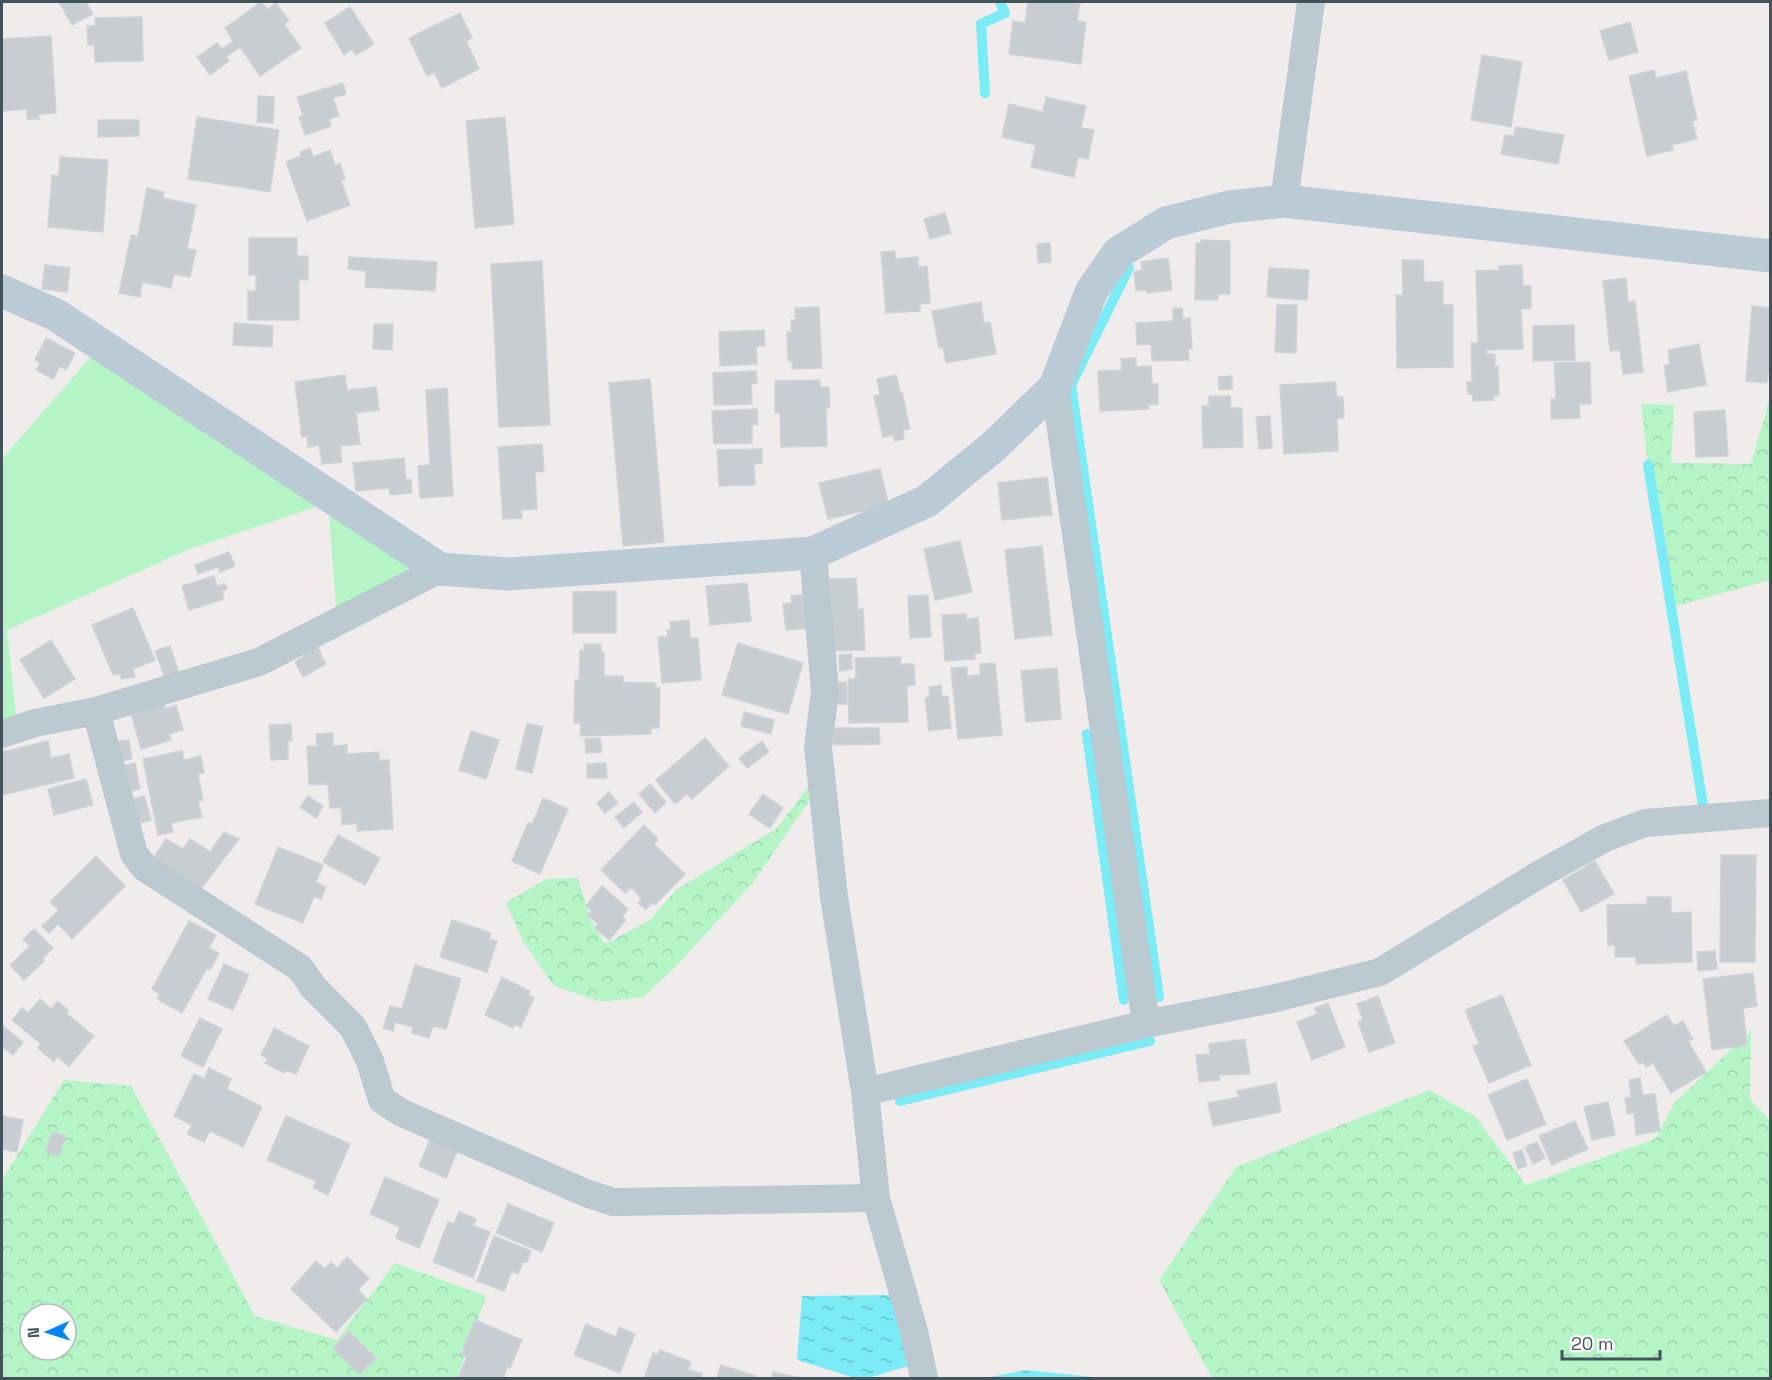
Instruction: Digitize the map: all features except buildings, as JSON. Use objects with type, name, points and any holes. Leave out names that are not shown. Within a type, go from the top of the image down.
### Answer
[{"type":"street","points":[[1284,201],[1311,2]]},
{"type":"street","points":[[2,291],[56,315],[440,569],[507,574],[813,553],[927,501],[994,446],[1055,387],[1091,292],[1118,253],[1167,223],[1228,207],[1284,201],[1770,256]]},
{"type":"street","points":[[1055,387],[1146,1024]]},
{"type":"street","points":[[813,553],[825,691],[818,747],[834,897],[865,1092],[876,1198],[914,1331],[924,1378]]},
{"type":"street","points":[[2,734],[35,723],[96,711],[259,662],[440,569]]},
{"type":"street","points":[[96,711],[134,854],[145,868],[300,968],[314,988],[354,1027],[370,1061],[382,1100],[402,1113],[586,1193],[613,1202],[876,1198]]},
{"type":"street","points":[[865,1092],[1146,1024],[1272,999],[1380,972],[1540,874],[1605,838],[1645,823],[1770,813]]},
{"type":"green space","points":[[94,353],[319,506],[190,549],[7,630],[16,715],[2,720],[2,459]]},
{"type":"green space","points":[[1770,398],[1770,580],[1672,607],[1648,465],[1641,404],[1674,405],[1671,463],[1751,464]]},
{"type":"green space","points":[[329,514],[407,558],[408,582],[337,618]]},
{"type":"green space","points":[[812,782],[813,795],[752,884],[674,968],[643,997],[601,1002],[554,986],[524,943],[506,903],[546,879],[578,878],[590,919],[605,944],[650,920],[676,890],[776,829]]},
{"type":"green space","points":[[1751,1031],[1750,1099],[1770,1121],[1770,1378],[1212,1378],[1159,1280],[1236,1167],[1429,1090],[1476,1117],[1526,1185],[1655,1139],[1675,1102]]},
{"type":"green space","points":[[64,1080],[131,1086],[255,1316],[337,1340],[395,1263],[486,1296],[457,1378],[2,1378],[2,1180]]},
{"type":"water","points":[[893,1295],[912,1365],[868,1378],[855,1378],[797,1360],[802,1296]]},
{"type":"water","points":[[1026,1370],[1102,1378],[985,1378]]},
{"type":"waterway","points":[[985,93],[981,24],[1005,13],[1000,2]]},
{"type":"waterway","points":[[1129,268],[1071,385],[1159,997]]},
{"type":"waterway","points":[[1648,465],[1703,805]]},
{"type":"waterway","points":[[1087,734],[1124,1000]]},
{"type":"waterway","points":[[900,1101],[1150,1041]]}]
